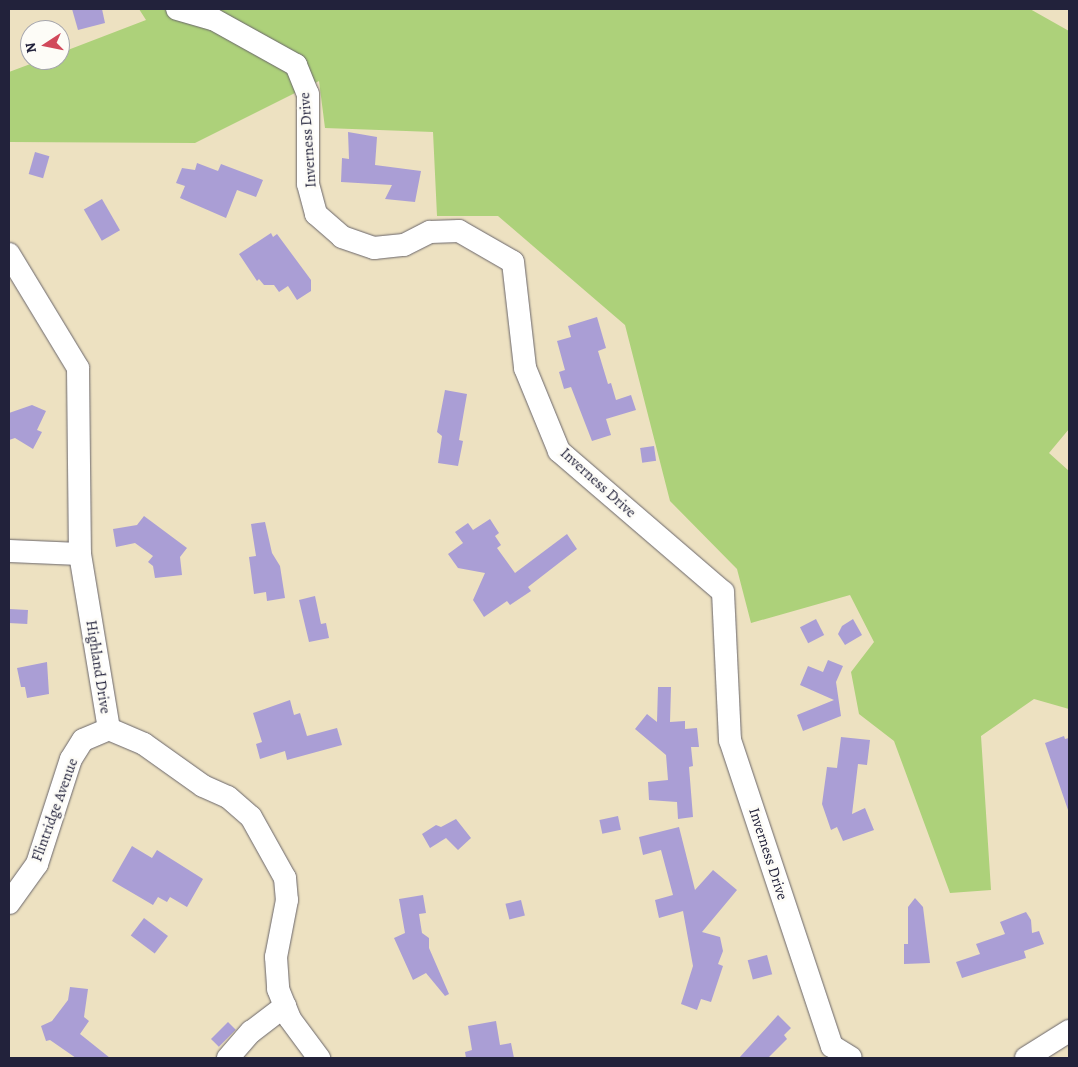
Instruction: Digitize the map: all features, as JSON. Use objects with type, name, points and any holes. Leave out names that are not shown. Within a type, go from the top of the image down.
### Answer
[{"type":"street","name":"Inverness Drive","points":[[177,9],[213,20],[296,65],[308,94],[305,126],[310,191],[316,214],[342,237],[374,248],[404,245],[430,232],[459,230],[513,262],[525,368],[559,450],[723,592],[730,740],[832,1046],[851,1058]]},
{"type":"street","name":"Highland Drive","points":[[9,254],[78,368],[80,554],[108,729],[144,744],[203,786],[228,797],[251,817],[284,878],[287,900],[276,957],[278,989],[290,1019],[318,1058]]},
{"type":"street","points":[[9,551],[80,554]]},
{"type":"street","name":"Flintridge Avenue","points":[[9,903],[37,864],[71,759],[83,740],[108,729]]},
{"type":"street","points":[[228,1058],[251,1032],[285,1006]]},
{"type":"street","points":[[1026,1058],[1069,1030]]},
{"type":"green space","points":[[139,9],[1030,9],[1069,31],[1069,429],[1049,453],[1069,471],[1069,709],[1034,699],[981,736],[991,890],[950,893],[894,741],[859,714],[851,672],[874,642],[850,595],[751,623],[737,569],[670,501],[625,325],[498,216],[437,216],[433,132],[325,128],[319,81],[195,143],[9,142],[9,72],[20,68],[20,70],[70,70],[70,49],[146,20]]},
{"type":"building","points":[[72,9],[102,9],[105,23],[78,30]]},
{"type":"building","points":[[348,132],[377,137],[375,165],[421,171],[415,202],[385,199],[392,185],[341,182],[342,158],[349,159]]},
{"type":"building","points":[[35,152],[49,156],[43,178],[29,174]]},
{"type":"building","points":[[197,163],[218,171],[221,164],[263,180],[256,197],[237,190],[226,218],[180,198],[185,186],[176,183],[182,168],[195,170]]},
{"type":"building","points":[[102,199],[120,230],[102,241],[84,210]]},
{"type":"building","points":[[271,233],[273,237],[277,234],[311,280],[311,291],[297,300],[288,286],[279,292],[274,285],[264,285],[259,279],[257,281],[239,254]]},
{"type":"building","points":[[597,317],[606,348],[598,351],[608,384],[611,383],[616,400],[631,395],[636,410],[606,419],[611,435],[592,441],[571,387],[564,389],[559,372],[565,370],[557,341],[571,337],[568,326]]},
{"type":"building","points":[[445,390],[467,394],[459,440],[463,441],[458,466],[438,463],[442,436],[437,432]]},
{"type":"building","points":[[32,405],[46,411],[37,430],[42,432],[33,449],[15,438],[9,440],[9,413]]},
{"type":"building","points":[[654,446],[656,461],[642,463],[640,448]]},
{"type":"building","points":[[144,516],[187,548],[180,557],[182,575],[155,578],[153,566],[148,562],[153,556],[135,543],[116,547],[113,529],[137,525]]},
{"type":"building","points":[[490,519],[499,533],[495,536],[501,545],[497,548],[515,573],[567,534],[577,549],[528,587],[531,591],[510,605],[507,601],[484,617],[473,600],[485,573],[458,568],[448,554],[463,543],[455,532],[468,523],[473,530]]},
{"type":"building","points":[[265,522],[272,553],[280,566],[285,598],[267,601],[266,592],[254,594],[249,557],[256,556],[251,524]]},
{"type":"building","points":[[315,596],[321,624],[326,623],[329,638],[309,642],[299,600]]},
{"type":"building","points":[[9,609],[28,610],[27,624],[9,623]]},
{"type":"building","points":[[816,619],[824,635],[808,643],[800,627]]},
{"type":"building","points":[[853,619],[862,635],[845,645],[838,634],[842,626]]},
{"type":"building","points":[[828,660],[843,666],[836,682],[841,716],[803,731],[797,715],[834,700],[800,685],[808,666],[823,672]]},
{"type":"building","points":[[47,662],[49,694],[27,698],[25,687],[21,687],[17,668]]},
{"type":"building","points":[[658,687],[671,687],[670,722],[685,721],[685,729],[697,728],[699,747],[691,747],[693,766],[689,767],[693,817],[678,819],[677,802],[649,800],[648,782],[668,780],[666,755],[635,729],[647,714],[657,722]]},
{"type":"building","points":[[290,700],[294,715],[300,713],[307,736],[337,728],[342,745],[287,760],[285,751],[260,759],[256,744],[262,742],[253,713]]},
{"type":"building","points":[[1064,736],[1065,739],[1069,738],[1068,810],[1045,743]]},
{"type":"building","points":[[841,737],[870,740],[867,765],[858,764],[852,814],[865,808],[874,830],[843,841],[837,827],[831,830],[822,804],[827,767],[837,768]]},
{"type":"building","points":[[618,816],[621,830],[602,834],[599,820]]},
{"type":"building","points":[[456,819],[471,838],[458,850],[446,838],[430,848],[422,834],[436,825],[441,827]]},
{"type":"building","points":[[679,827],[695,890],[713,870],[737,890],[702,932],[720,937],[723,951],[718,964],[723,966],[711,1002],[701,999],[697,1010],[681,1004],[693,966],[683,911],[659,918],[655,900],[673,895],[661,850],[643,855],[639,837]]},
{"type":"building","points":[[132,846],[152,858],[157,850],[203,879],[187,907],[170,897],[167,902],[158,897],[153,905],[112,881]]},
{"type":"building","points":[[423,895],[426,913],[419,914],[422,933],[429,938],[429,948],[449,994],[445,996],[426,973],[413,980],[394,938],[405,933],[399,899]]},
{"type":"building","points":[[915,898],[923,907],[930,963],[904,964],[904,944],[908,944],[908,907]]},
{"type":"building","points":[[521,900],[525,916],[509,919],[505,904]]},
{"type":"building","points":[[1026,912],[1031,920],[1032,933],[1039,931],[1044,944],[1024,951],[1026,958],[962,978],[956,962],[980,954],[976,944],[1005,934],[1000,922]]},
{"type":"building","points":[[144,918],[168,936],[155,954],[131,936]]},
{"type":"building","points":[[767,955],[772,974],[753,979],[748,960]]},
{"type":"building","points":[[70,987],[88,989],[84,1017],[89,1021],[80,1034],[110,1058],[76,1058],[50,1040],[46,1041],[41,1026],[52,1021],[68,1000]]},
{"type":"building","points":[[778,1015],[791,1028],[784,1035],[787,1039],[768,1058],[739,1058]]},
{"type":"building","points":[[496,1021],[500,1045],[511,1043],[514,1058],[466,1058],[465,1052],[472,1050],[468,1026]]},
{"type":"building","points":[[228,1022],[236,1030],[219,1047],[211,1039]]}]
